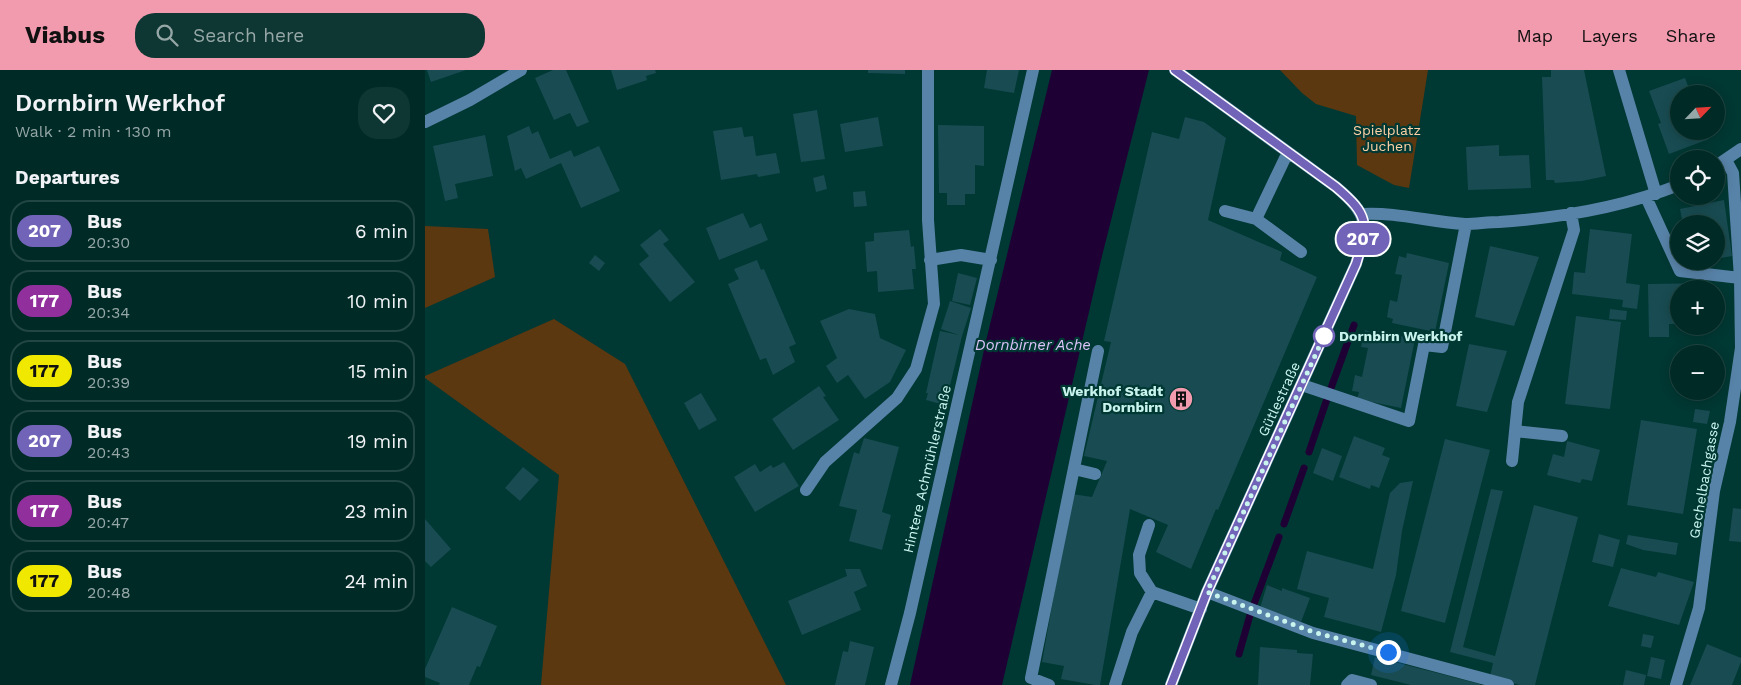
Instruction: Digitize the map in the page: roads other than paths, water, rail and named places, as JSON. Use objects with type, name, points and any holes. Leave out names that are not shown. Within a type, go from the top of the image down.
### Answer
[{"type":"street","points":[[425,122],[470,100],[521,70]]},
{"type":"street","points":[[806,490],[825,462],[897,398],[916,369],[934,304],[930,260],[928,70]]},
{"type":"street","name":"Hintere Achmühlerstraße","points":[[891,685],[912,604],[1033,70]]},
{"type":"street","points":[[1175,70],[1190,74],[1288,152],[1336,187],[1353,201],[1362,214],[1381,213],[1466,224],[1523,220],[1571,213],[1651,196],[1670,189]]},
{"type":"street","points":[[1619,70],[1651,196],[1680,271],[1739,278]]},
{"type":"street","points":[[1725,160],[1741,149]]},
{"type":"street","points":[[1256,219],[1288,152]]},
{"type":"street","name":"Gechelbachgasse","points":[[1676,685],[1699,608],[1714,491],[1730,422],[1741,348],[1733,173],[1725,166]]},
{"type":"street","points":[[1225,211],[1256,219],[1301,252]]},
{"type":"street","points":[[1511,461],[1518,402],[1574,230],[1571,213]]},
{"type":"street","name":"Gütlestraße","points":[[1171,685],[1207,592],[1356,264],[1365,227],[1362,214]]},
{"type":"street","points":[[1302,385],[1409,421],[1424,345],[1442,347],[1466,224]]},
{"type":"street","points":[[930,260],[961,255],[991,260]]},
{"type":"street","points":[[1049,685],[1031,678],[1098,351]]},
{"type":"street","points":[[1515,431],[1562,436]]},
{"type":"street","points":[[1074,469],[1095,474]]},
{"type":"street","points":[[1149,525],[1139,555],[1140,573],[1152,592],[1201,609]]},
{"type":"street","points":[[1115,685],[1131,632],[1152,592]]},
{"type":"street","points":[[1207,592],[1313,632],[1508,685]]},
{"type":"street","points":[[1347,685],[1352,680],[1371,685]]},
{"type":"water","name":"Dornbirner Ache","points":[[1052,70],[1149,70],[1102,256],[1002,685],[910,685],[986,341]]},
{"type":"waterway","points":[[1331,388],[1354,325]]},
{"type":"waterway","points":[[1309,452],[1327,399]]},
{"type":"waterway","points":[[1284,524],[1304,468]]},
{"type":"waterway","points":[[1254,604],[1279,537]]},
{"type":"waterway","points":[[1239,654],[1250,615]]},
{"type":"place","name":"Dornbirn Werkhof","points":[[1324,336]]},
{"type":"place","name":"Werkhof Stadt Dornbirn","points":[[1181,399]]},
{"type":"park label","name":"Spielplatz Juchen","points":[[1387,138]]}]
